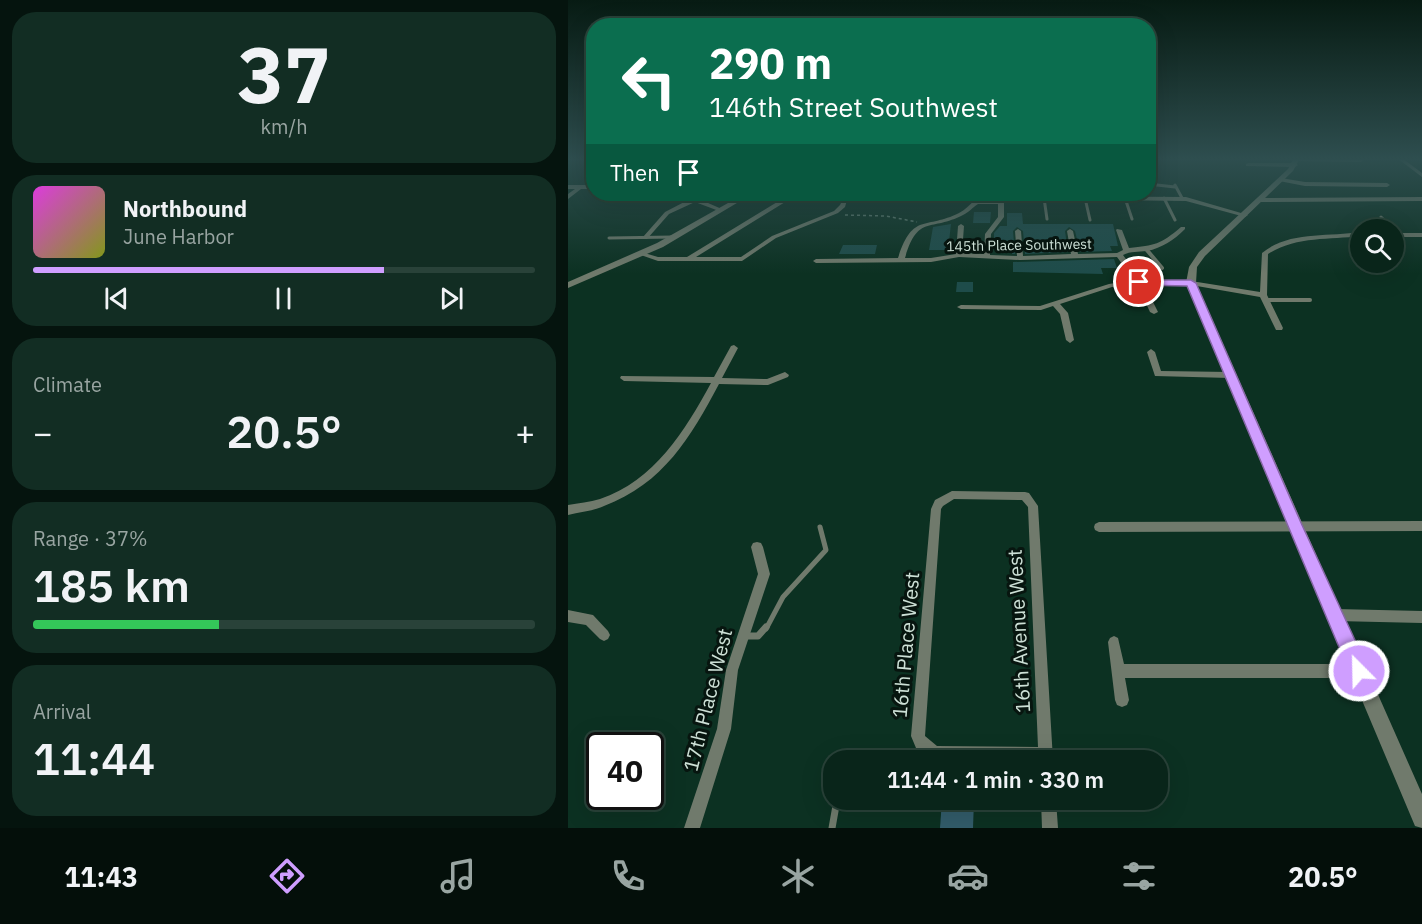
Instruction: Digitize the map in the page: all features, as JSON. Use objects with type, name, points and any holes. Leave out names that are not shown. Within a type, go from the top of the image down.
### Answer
[{"type":"street","points":[[1264,197],[1202,254],[1193,267],[1191,283],[1294,526],[1417,795],[1422,819]]},
{"type":"street","points":[[1156,198],[1182,198],[1208,203],[1245,215]]},
{"type":"street","points":[[1261,200],[1422,199]]},
{"type":"street","points":[[645,238],[667,213],[684,201]]},
{"type":"street","points":[[702,201],[721,210]]},
{"type":"street","points":[[568,285],[676,237],[736,201]]},
{"type":"street","points":[[688,259],[782,201]]},
{"type":"street","points":[[641,254],[658,259],[735,260],[748,257],[774,237],[833,214],[843,206],[844,201]]},
{"type":"street","points":[[901,260],[905,243],[923,223],[959,215],[977,202],[1001,202],[1001,217],[988,234],[987,255]]},
{"type":"street","points":[[959,255],[961,226]]},
{"type":"street","points":[[1153,312],[1139,282],[1119,255],[1126,250],[1147,249],[1166,243],[1183,228]]},
{"type":"street","points":[[1119,230],[1126,250]]},
{"type":"street","points":[[1018,231],[1020,258]]},
{"type":"street","points":[[1069,231],[1075,257]]},
{"type":"street","points":[[1279,328],[1265,298],[1265,253],[1293,239],[1325,239],[1350,235]]},
{"type":"street","points":[[1404,235],[1422,235]]},
{"type":"street","name":"145th Place Southwest","points":[[816,261],[931,260],[959,255],[1020,258],[1119,255]]},
{"type":"street","points":[[961,307],[1041,308],[1056,305],[1111,285],[1139,282],[1191,283],[1265,298]]},
{"type":"street","points":[[1056,305],[1064,314],[1070,340]]},
{"type":"street","points":[[568,510],[606,501],[653,474],[682,442],[734,348]]},
{"type":"street","points":[[1151,352],[1158,374],[1230,375]]},
{"type":"street","points":[[624,378],[768,382],[785,375]]},
{"type":"street","name":"16th Avenue West","points":[[945,497],[952,495],[1025,496],[1033,506],[1046,750]]},
{"type":"street","name":"16th Place West","points":[[931,750],[921,743],[918,736],[936,509],[945,497]]},
{"type":"street","points":[[1099,527],[1422,526]]},
{"type":"street","name":"17th Place West","points":[[692,828],[724,729],[732,670],[764,574],[757,547]]},
{"type":"street","points":[[1336,615],[1422,617]]},
{"type":"street","points":[[568,616],[589,619],[604,635]]},
{"type":"street","points":[[1114,642],[1122,700]]},
{"type":"street","points":[[1118,671],[1359,671]]},
{"type":"street","points":[[1049,810],[1050,828]]},
{"type":"lane","points":[[1164,198],[1174,220]]},
{"type":"lane","points":[[1044,201],[1047,219]]},
{"type":"lane","points":[[1086,201],[1090,220]]},
{"type":"lane","points":[[1126,201],[1132,219]]},
{"type":"lane","points":[[609,238],[676,237]]},
{"type":"lane","points":[[1147,249],[1162,268]]},
{"type":"lane","points":[[1265,298],[1309,300]]},
{"type":"lane","points":[[743,636],[758,636],[765,630],[783,597],[822,557],[826,550],[820,527]]},
{"type":"lane","points":[[832,828],[835,810]]},
{"type":"path","points":[[833,214],[893,217],[923,223]]},
{"type":"water","points":[[941,810],[974,810],[973,828],[940,828]]},
{"type":"building","points":[[974,212],[991,212],[990,223],[973,223]]},
{"type":"building","points":[[1007,213],[1022,213],[1023,224],[1113,224],[1118,246],[1110,246],[1112,251],[1080,252],[1075,231],[1069,227],[1065,231],[1068,252],[1025,254],[1023,231],[1017,227],[1013,231],[1015,254],[1012,254],[1012,248],[996,248],[994,242],[994,233],[1000,226],[1007,226]]},
{"type":"building","points":[[951,224],[948,250],[929,250],[933,227]]},
{"type":"building","points":[[843,245],[877,245],[875,254],[839,254]]},
{"type":"building","points":[[1114,259],[1117,268],[1101,268],[1103,274],[1013,272],[1013,262]]},
{"type":"building","points":[[957,282],[973,282],[973,292],[956,292]]},
{"type":"route","points":[[1139,282],[1191,283],[1294,526],[1336,615],[1359,671]]}]
